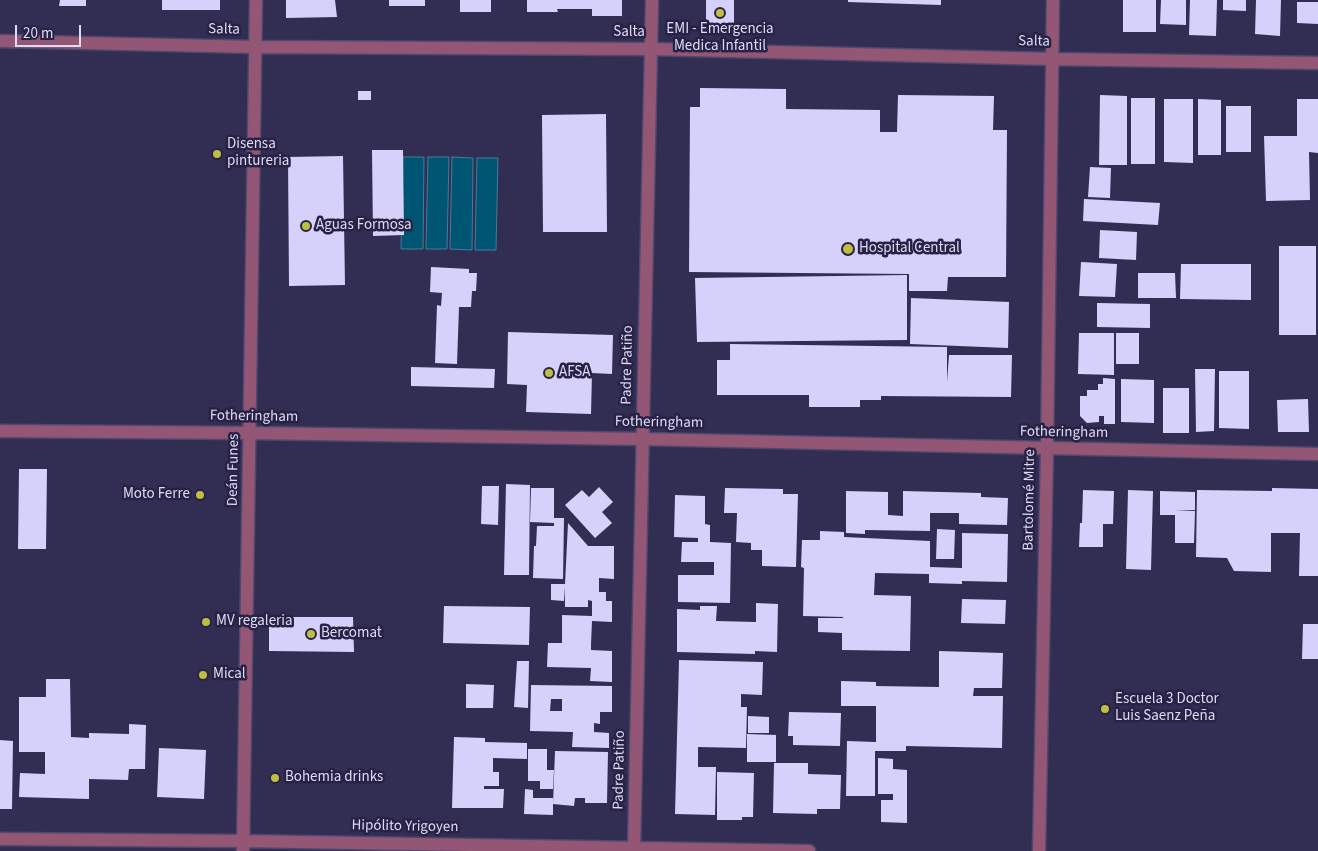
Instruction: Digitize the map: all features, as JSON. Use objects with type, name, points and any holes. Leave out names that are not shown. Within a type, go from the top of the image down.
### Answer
[{"type":"street","name":"Deán Funes","points":[[243,846],[251,433],[256,0]]},
{"type":"street","name":"Padre Patiño","points":[[634,849],[652,0]]},
{"type":"street","name":"Bartolomé Mitre","points":[[1039,851],[1053,0]]},
{"type":"street","name":"Salta","points":[[0,42],[255,47],[651,49],[1051,59],[1318,63]]},
{"type":"street","name":"Fotheringham","points":[[0,431],[642,439],[1318,454]]},
{"type":"street","name":"Hipólito Yrigoyen","points":[[0,839],[243,846],[808,851]]},
{"type":"water","points":[[403,157],[424,157],[423,249],[401,249]]},
{"type":"water","points":[[428,157],[449,157],[447,249],[426,249]]},
{"type":"water","points":[[452,157],[473,158],[472,250],[450,249]]},
{"type":"water","points":[[477,158],[498,158],[496,250],[475,250]]},
{"type":"building","points":[[60,0],[86,0],[86,6],[59,6]]},
{"type":"building","points":[[162,0],[220,0],[220,10],[162,10]]},
{"type":"building","points":[[286,0],[335,0],[337,17],[286,18]]},
{"type":"building","points":[[389,0],[425,0],[425,6],[389,6]]},
{"type":"building","points":[[460,0],[491,0],[491,12],[460,12]]},
{"type":"building","points":[[527,0],[622,0],[622,16],[592,16],[592,9],[557,9],[558,12],[527,12]]},
{"type":"building","name":"EMI - Emergencia Medica Infantil","points":[[706,0],[734,0],[734,27],[706,26]]},
{"type":"building","points":[[848,0],[941,0],[941,5],[848,2]]},
{"type":"building","points":[[1123,0],[1156,0],[1156,32],[1123,32]]},
{"type":"building","points":[[1161,0],[1186,0],[1186,25],[1160,24]]},
{"type":"building","points":[[1190,0],[1217,0],[1216,36],[1189,35]]},
{"type":"building","points":[[1223,0],[1246,0],[1246,11],[1223,10]]},
{"type":"building","points":[[1256,0],[1281,0],[1280,36],[1255,34]]},
{"type":"building","points":[[1297,2],[1318,2],[1318,24],[1297,23]]},
{"type":"building","points":[[700,88],[786,89],[786,109],[880,110],[880,132],[897,132],[898,95],[994,96],[993,130],[1007,130],[1006,277],[948,277],[947,291],[909,291],[909,274],[689,272],[690,107],[700,107]]},
{"type":"building","points":[[358,91],[371,91],[371,100],[358,100]]},
{"type":"building","points":[[1100,95],[1127,96],[1127,165],[1099,165]]},
{"type":"building","points":[[1131,98],[1155,98],[1155,164],[1131,164]]},
{"type":"building","points":[[1164,99],[1193,99],[1193,163],[1164,162]]},
{"type":"building","points":[[1198,99],[1221,100],[1221,155],[1198,155]]},
{"type":"building","points":[[1297,99],[1318,99],[1318,153],[1309,152],[1310,200],[1266,201],[1264,136],[1297,136]]},
{"type":"building","points":[[1226,106],[1251,106],[1251,152],[1226,152]]},
{"type":"building","points":[[606,114],[607,232],[543,232],[542,115]]},
{"type":"building","points":[[372,150],[403,150],[404,235],[373,236]]},
{"type":"building","points":[[343,156],[345,285],[289,286],[288,157]]},
{"type":"building","points":[[1090,167],[1111,168],[1110,198],[1088,197]]},
{"type":"building","points":[[1084,199],[1160,203],[1158,225],[1083,221]]},
{"type":"building","points":[[1100,230],[1137,232],[1136,260],[1099,258]]},
{"type":"building","points":[[1279,246],[1316,246],[1316,335],[1279,335]]},
{"type":"building","points":[[1081,262],[1117,264],[1115,297],[1079,296]]},
{"type":"building","points":[[1181,264],[1251,264],[1251,300],[1180,299]]},
{"type":"building","points":[[431,267],[469,269],[469,273],[477,273],[476,291],[472,291],[471,307],[459,307],[457,364],[435,363],[437,305],[441,306],[442,293],[430,292]]},
{"type":"building","points":[[1138,273],[1175,273],[1176,298],[1138,298]]},
{"type":"building","points":[[907,275],[907,340],[697,342],[695,278]]},
{"type":"building","points":[[911,298],[1009,302],[1008,348],[910,344]]},
{"type":"building","points":[[1097,303],[1150,304],[1150,328],[1097,327]]},
{"type":"building","name":"AFSA","points":[[508,332],[613,335],[612,374],[592,373],[591,414],[526,412],[527,385],[507,384]]},
{"type":"building","points":[[1079,333],[1114,333],[1114,375],[1078,374]]},
{"type":"building","points":[[1116,333],[1139,333],[1139,364],[1116,364]]},
{"type":"building","points":[[730,344],[947,347],[947,382],[949,355],[1012,355],[1011,397],[881,396],[881,400],[860,400],[860,407],[809,407],[809,395],[717,395],[717,360],[730,360]]},
{"type":"building","points":[[411,367],[495,369],[494,388],[411,386]]},
{"type":"building","points":[[1195,369],[1215,369],[1214,431],[1196,432]]},
{"type":"building","points":[[1219,371],[1249,371],[1249,429],[1219,428]]},
{"type":"building","points":[[1103,378],[1115,379],[1115,424],[1104,424],[1104,416],[1099,416],[1099,422],[1087,423],[1080,416],[1080,396],[1087,396],[1087,390],[1098,390],[1098,384],[1103,384]]},
{"type":"building","points":[[1121,379],[1154,380],[1154,423],[1121,422]]},
{"type":"building","points":[[1163,388],[1189,388],[1189,433],[1163,433]]},
{"type":"building","points":[[1308,399],[1309,432],[1278,432],[1277,400]]},
{"type":"building","points":[[19,469],[47,469],[46,549],[18,549]]},
{"type":"building","points":[[506,484],[530,485],[529,575],[504,575]]},
{"type":"building","points":[[482,486],[499,486],[498,525],[481,524]]},
{"type":"building","points":[[599,487],[613,502],[602,512],[612,523],[595,538],[565,505],[582,490],[589,497]]},
{"type":"building","points":[[531,488],[554,488],[554,518],[564,518],[563,579],[533,578],[537,526],[554,526],[554,523],[530,522]]},
{"type":"building","points":[[725,488],[783,489],[783,494],[798,494],[796,567],[762,566],[762,550],[751,550],[751,543],[736,542],[737,513],[724,513]]},
{"type":"building","points":[[1272,488],[1318,489],[1318,576],[1299,576],[1300,533],[1271,533],[1271,572],[1234,571],[1227,558],[1196,557],[1197,490],[1272,491]]},
{"type":"building","points":[[1083,490],[1114,491],[1113,524],[1103,524],[1103,547],[1079,547]]},
{"type":"building","points":[[1128,490],[1153,491],[1151,570],[1126,569]]},
{"type":"building","points":[[846,491],[888,492],[888,515],[903,516],[903,491],[981,493],[981,497],[1008,498],[1007,525],[959,524],[959,513],[930,513],[930,531],[865,530],[865,534],[846,533]]},
{"type":"building","points":[[1160,491],[1195,492],[1195,510],[1175,510],[1195,511],[1194,543],[1175,543],[1175,515],[1160,515]]},
{"type":"building","points":[[675,495],[705,496],[705,524],[710,525],[710,542],[731,543],[730,603],[678,602],[678,575],[714,575],[714,562],[681,562],[682,542],[698,542],[698,538],[674,537]]},
{"type":"building","points":[[568,523],[588,546],[614,546],[614,579],[599,578],[599,592],[606,592],[606,601],[612,601],[612,622],[592,621],[591,644],[591,650],[612,651],[612,682],[590,681],[591,668],[547,667],[548,643],[562,643],[562,615],[592,616],[592,601],[588,600],[588,607],[565,607],[565,587],[564,601],[551,600],[551,584],[565,584]]},
{"type":"building","points":[[937,529],[955,530],[954,559],[936,559]]},
{"type":"building","points":[[820,531],[844,532],[844,537],[930,541],[930,567],[962,568],[962,533],[1008,534],[1007,582],[962,581],[962,584],[929,583],[929,574],[875,573],[874,595],[911,596],[910,651],[842,650],[842,633],[818,632],[818,618],[843,617],[803,616],[804,568],[801,567],[802,540],[820,540]]},
{"type":"building","points":[[962,599],[1006,600],[1005,624],[961,623]]},
{"type":"building","points":[[756,603],[778,604],[777,652],[755,651],[755,654],[677,652],[677,609],[700,610],[700,606],[717,606],[716,621],[756,622]]},
{"type":"building","points":[[444,606],[530,607],[529,645],[443,643]]},
{"type":"building","name":"Bercomat","points":[[269,617],[353,617],[354,652],[269,651]]},
{"type":"building","points":[[1303,624],[1318,624],[1318,659],[1302,659]]},
{"type":"building","points":[[939,651],[1003,653],[1002,688],[974,688],[973,696],[1003,696],[1002,748],[906,746],[906,751],[875,751],[875,796],[846,796],[847,741],[876,742],[876,706],[841,706],[841,681],[876,682],[876,686],[939,687]]},
{"type":"building","points":[[679,660],[763,662],[762,695],[741,694],[741,707],[747,707],[746,748],[698,747],[698,767],[716,767],[715,815],[675,814]]},
{"type":"building","points":[[517,661],[529,661],[528,708],[514,707]]},
{"type":"building","points":[[46,679],[70,679],[71,737],[89,738],[89,733],[129,734],[129,724],[146,725],[145,769],[129,769],[128,780],[89,779],[89,799],[19,797],[20,773],[45,774],[45,752],[19,752],[19,697],[46,697]]},
{"type":"building","points":[[466,684],[494,685],[493,708],[466,708]]},
{"type":"building","points":[[531,685],[612,686],[612,712],[600,712],[600,724],[594,723],[594,732],[609,733],[609,748],[572,747],[573,732],[530,731]],"holes":[[[551,699],[562,699],[562,711],[550,711]]]},
{"type":"building","points":[[789,712],[841,713],[840,746],[793,745],[793,736],[788,736]]},
{"type":"building","points":[[748,716],[769,717],[769,733],[748,733]]},
{"type":"building","points":[[747,734],[776,735],[776,762],[747,762]]},
{"type":"building","points":[[454,737],[485,738],[485,742],[527,743],[527,759],[493,758],[493,772],[499,772],[499,786],[484,786],[484,789],[504,789],[503,808],[452,808]]},
{"type":"building","points":[[0,740],[13,741],[12,809],[0,809]]},
{"type":"building","points":[[159,748],[206,750],[204,799],[157,797]]},
{"type":"building","points":[[528,749],[547,749],[547,770],[554,770],[553,789],[540,789],[540,781],[528,781]]},
{"type":"building","points":[[555,751],[608,752],[607,803],[585,803],[585,798],[575,798],[574,806],[553,804]]},
{"type":"building","points":[[878,758],[893,759],[893,769],[907,770],[907,823],[881,822],[881,800],[893,800],[893,794],[878,794]]},
{"type":"building","points":[[774,763],[808,763],[808,774],[841,775],[840,809],[817,809],[817,814],[773,813]]},
{"type":"building","points":[[717,772],[754,773],[753,817],[742,817],[742,820],[717,820]]},
{"type":"building","points":[[525,789],[533,790],[533,798],[553,798],[553,815],[524,814]]},
{"type":"place","name":"EMI - Emergencia Medica Infantil","points":[[720,13]]},
{"type":"place","name":"Disensa pintureria","points":[[217,154]]},
{"type":"place","name":"Aguas Formosa","points":[[306,226]]},
{"type":"place","name":"Hospital Central","points":[[848,249]]},
{"type":"place","name":"AFSA","points":[[549,373]]},
{"type":"place","name":"Moto Ferre","points":[[200,495]]},
{"type":"place","name":"MV regaleria","points":[[206,622]]},
{"type":"place","name":"Bercomat","points":[[311,634]]},
{"type":"place","name":"Mical","points":[[203,675]]},
{"type":"place","name":"Escuela 3 Doctor Luis Saenz Peña","points":[[1105,709]]},
{"type":"place","name":"Bohemia drinks","points":[[275,778]]}]
